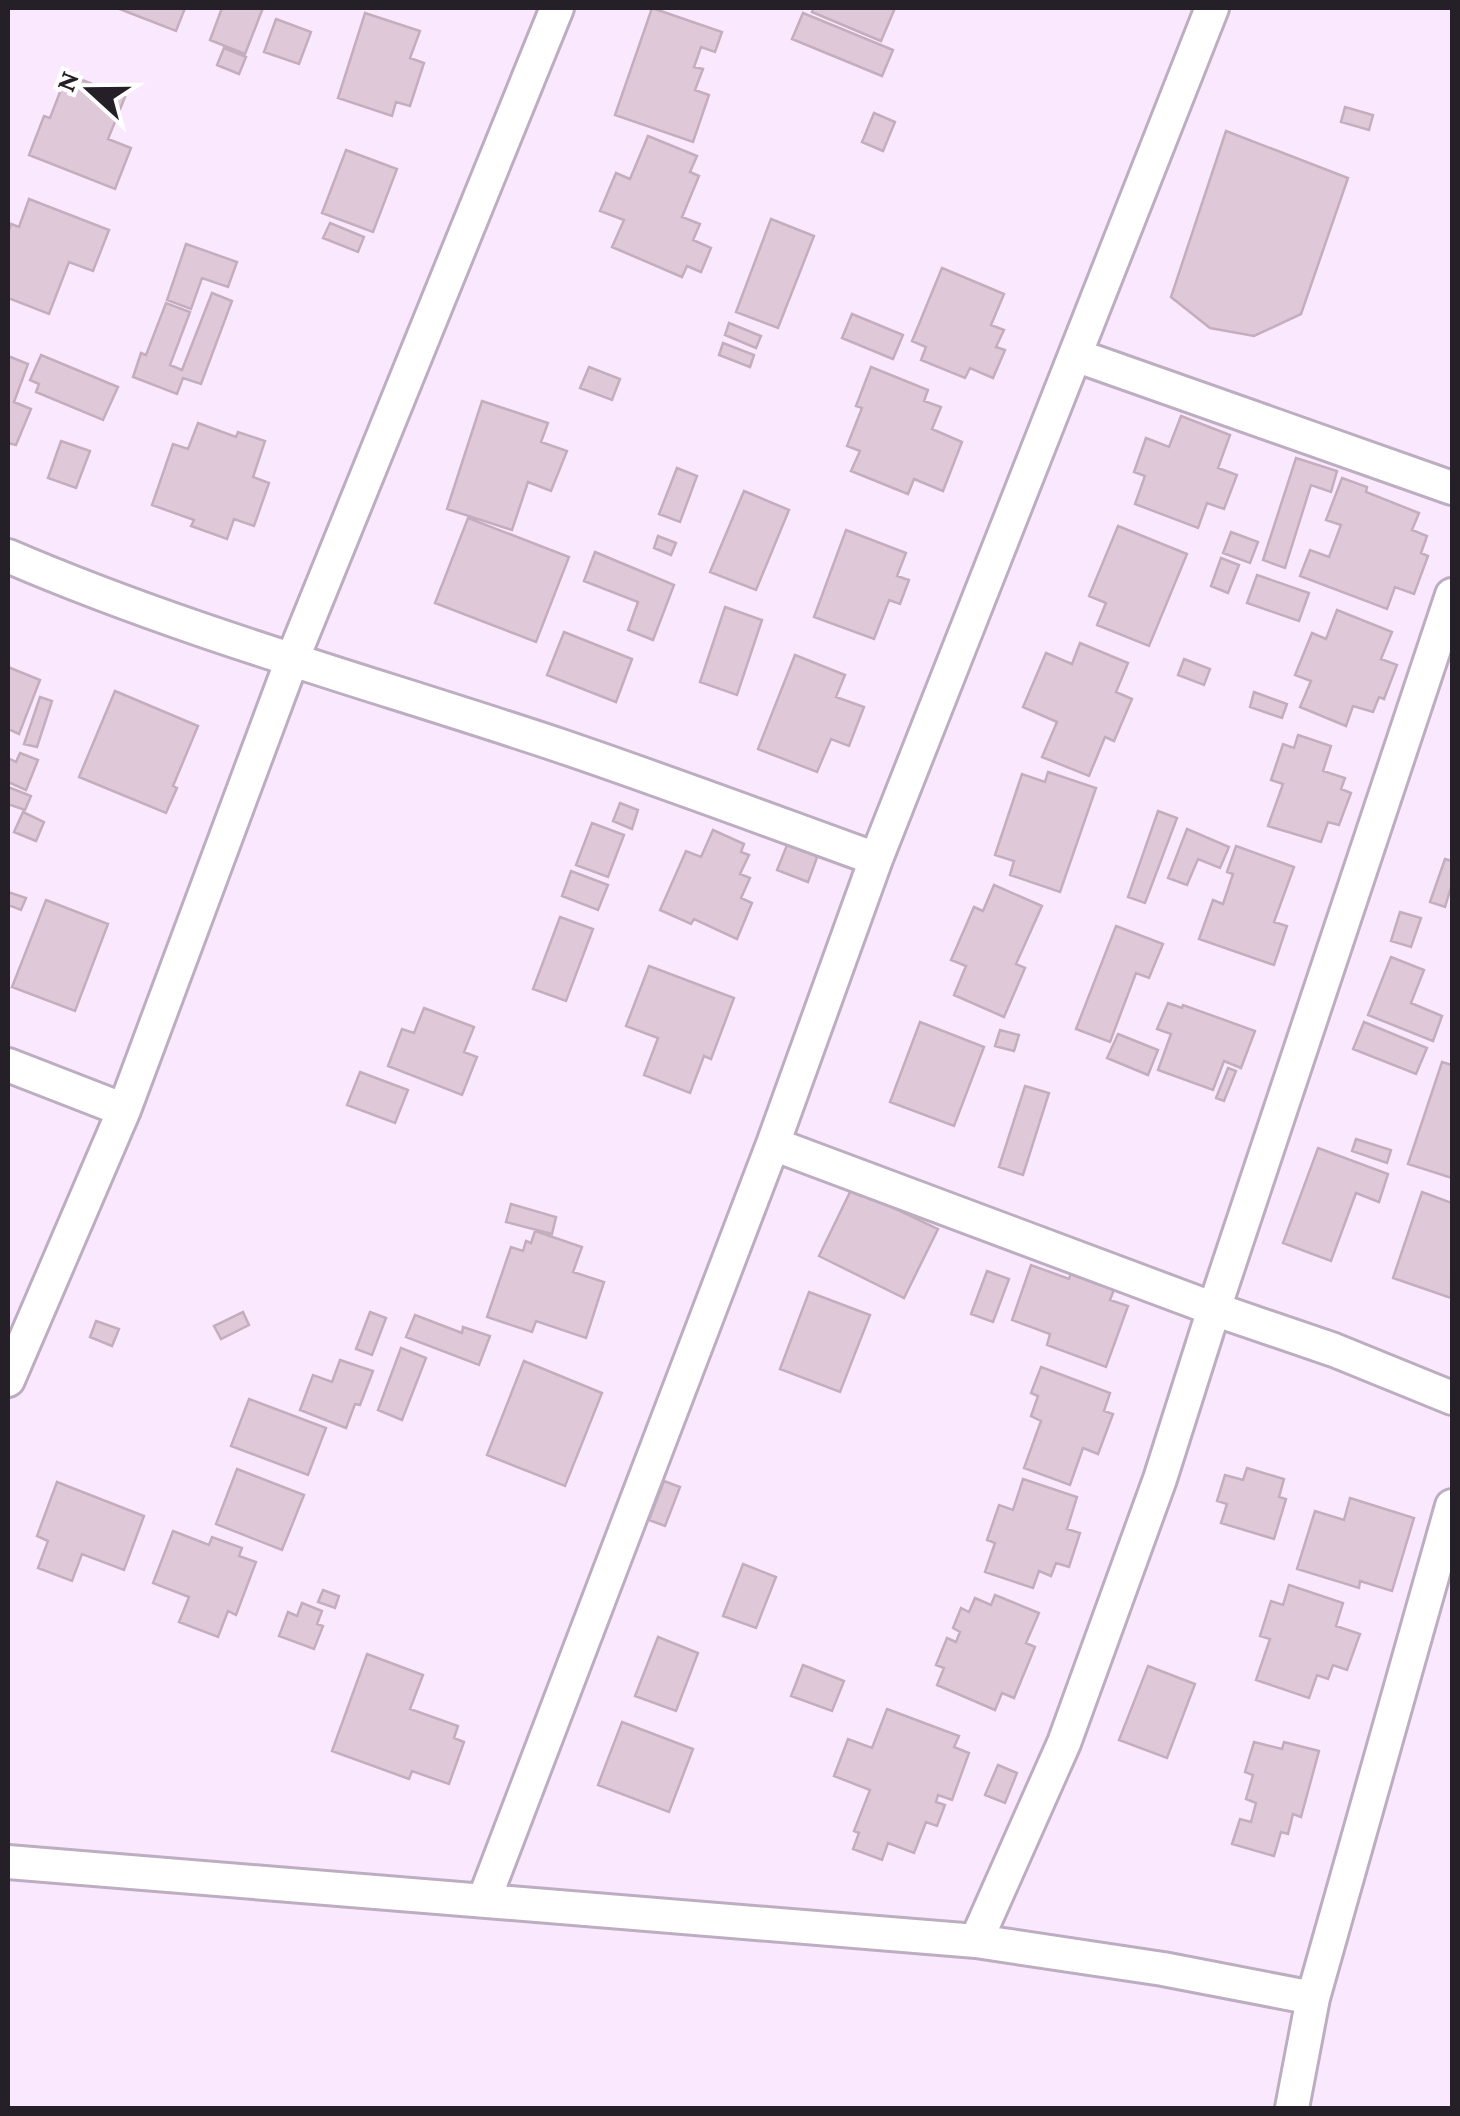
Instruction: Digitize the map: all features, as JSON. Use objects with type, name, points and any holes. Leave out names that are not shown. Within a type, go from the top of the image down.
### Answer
[{"type":"street","points":[[8,1380],[124,1110],[292,660],[557,8]]},
{"type":"street","points":[[484,1900],[773,1144],[876,859],[1212,8]]},
{"type":"street","points":[[1075,355],[1452,488]]},
{"type":"street","points":[[8,556],[68,582],[292,660],[561,746],[876,859]]},
{"type":"street","points":[[976,1941],[1064,1743],[1160,1480],[1452,595]]},
{"type":"street","points":[[8,1065],[124,1110]]},
{"type":"street","points":[[773,1144],[1214,1310],[1334,1350],[1452,1398]]},
{"type":"street","points":[[1292,2108],[1313,1998],[1452,1506]]},
{"type":"street","points":[[8,1862],[976,1941],[1163,1969],[1313,1998]]},
{"type":"building","points":[[117,8],[185,8],[176,31]]},
{"type":"building","points":[[222,8],[263,8],[245,54],[210,40]]},
{"type":"building","points":[[652,8],[722,32],[715,52],[701,47],[694,67],[703,69],[695,90],[709,95],[693,142],[615,115]]},
{"type":"building","points":[[814,8],[895,8],[881,41],[812,12]]},
{"type":"building","points":[[365,13],[420,31],[410,58],[424,63],[410,106],[396,102],[392,116],[338,98]]},
{"type":"building","points":[[803,13],[893,50],[882,76],[792,39]]},
{"type":"building","points":[[276,19],[311,32],[299,64],[264,52]]},
{"type":"building","points":[[224,48],[246,57],[239,74],[217,65]]},
{"type":"building","points":[[67,74],[125,97],[108,139],[131,148],[115,189],[29,155],[44,116],[50,118]]},
{"type":"building","points":[[1345,107],[1373,115],[1369,130],[1341,122]]},
{"type":"building","points":[[874,113],[895,122],[883,151],[862,142]]},
{"type":"building","points":[[1226,131],[1348,178],[1301,314],[1254,336],[1210,328],[1171,297]]},
{"type":"building","points":[[648,136],[697,156],[690,172],[699,176],[682,217],[700,224],[693,240],[711,248],[701,272],[687,266],[682,277],[612,247],[624,220],[600,211],[616,173],[630,179]]},
{"type":"building","points":[[346,150],[397,169],[373,232],[322,213]]},
{"type":"building","points":[[29,199],[109,230],[93,271],[69,262],[49,314],[8,298],[8,233],[11,224],[19,227]]},
{"type":"building","points":[[771,219],[814,236],[778,328],[736,312]]},
{"type":"building","points":[[330,223],[364,237],[358,252],[323,238]]},
{"type":"building","points":[[186,244],[237,262],[228,287],[202,278],[191,309],[167,300]]},
{"type":"building","points":[[942,268],[1004,294],[991,325],[1004,330],[996,347],[1005,350],[993,378],[970,368],[965,378],[921,360],[926,347],[912,341]]},
{"type":"building","points":[[212,293],[232,301],[201,384],[183,378],[177,394],[133,377],[166,303],[190,312],[170,365],[182,370]]},
{"type":"building","points":[[852,314],[903,335],[893,359],[842,338]]},
{"type":"building","points":[[729,323],[761,336],[756,348],[725,335]]},
{"type":"building","points":[[723,343],[754,355],[750,367],[719,355]]},
{"type":"building","points":[[41,355],[118,387],[103,420],[36,392],[39,384],[30,380]]},
{"type":"building","points":[[8,356],[28,364],[14,402],[31,409],[16,445],[8,443]]},
{"type":"building","points":[[589,367],[620,379],[612,400],[580,388]]},
{"type":"building","points":[[871,367],[928,390],[924,401],[941,407],[932,429],[962,442],[943,491],[914,479],[908,494],[851,471],[860,451],[847,446],[862,408],[856,406]]},
{"type":"building","points":[[482,401],[548,423],[541,442],[567,451],[551,491],[528,482],[512,530],[447,509]]},
{"type":"building","points":[[1181,416],[1230,435],[1218,468],[1237,475],[1224,509],[1207,503],[1198,528],[1135,504],[1145,476],[1134,472],[1146,438],[1169,447]]},
{"type":"building","points":[[198,423],[236,437],[238,432],[265,441],[253,477],[269,483],[254,526],[234,519],[227,539],[191,526],[194,520],[152,505],[173,444],[188,449]]},
{"type":"building","points":[[61,441],[90,451],[76,488],[48,478]]},
{"type":"building","points":[[1296,458],[1337,471],[1331,492],[1311,485],[1285,568],[1263,560]]},
{"type":"building","points":[[677,468],[697,476],[680,522],[659,514]]},
{"type":"building","points":[[1342,478],[1419,513],[1412,530],[1427,536],[1421,553],[1428,556],[1414,594],[1395,587],[1387,609],[1300,576],[1310,550],[1329,557],[1341,525],[1326,520]]},
{"type":"building","points":[[744,491],[789,510],[756,590],[710,572]]},
{"type":"building","points":[[468,518],[569,557],[536,642],[435,603]]},
{"type":"building","points":[[1118,526],[1187,554],[1149,646],[1097,625],[1106,603],[1089,596]]},
{"type":"building","points":[[846,530],[906,553],[897,576],[909,580],[900,604],[889,600],[874,639],[814,617]]},
{"type":"building","points":[[1231,532],[1258,542],[1250,563],[1223,553]]},
{"type":"building","points":[[658,536],[676,543],[671,555],[654,548]]},
{"type":"building","points":[[595,552],[674,585],[653,640],[628,630],[638,602],[584,581]]},
{"type":"building","points":[[1221,558],[1239,565],[1228,593],[1211,586]]},
{"type":"building","points":[[1257,575],[1309,593],[1299,621],[1247,603]]},
{"type":"building","points":[[725,607],[762,620],[737,695],[700,682]]},
{"type":"building","points":[[1337,610],[1392,632],[1381,659],[1397,665],[1384,699],[1379,697],[1373,712],[1353,706],[1346,726],[1300,707],[1311,681],[1295,675],[1312,633],[1326,639]]},
{"type":"building","points":[[564,632],[632,659],[616,702],[547,675]]},
{"type":"building","points":[[1080,643],[1128,663],[1116,692],[1132,699],[1114,741],[1105,737],[1089,776],[1042,757],[1057,722],[1023,707],[1046,653],[1072,664]]},
{"type":"building","points":[[795,655],[845,675],[836,697],[864,707],[849,746],[831,739],[817,772],[758,749]]},
{"type":"building","points":[[1184,659],[1210,669],[1204,685],[1178,675]]},
{"type":"building","points":[[8,667],[40,680],[19,734],[8,729]]},
{"type":"building","points":[[115,691],[198,726],[166,813],[79,777]]},
{"type":"building","points":[[1254,692],[1287,704],[1282,718],[1250,707]]},
{"type":"building","points":[[40,697],[52,701],[37,747],[24,744]]},
{"type":"building","points":[[1298,735],[1331,746],[1323,771],[1345,778],[1341,789],[1351,793],[1339,825],[1328,822],[1321,842],[1268,826],[1283,784],[1271,780],[1283,744],[1294,748]]},
{"type":"building","points":[[20,753],[38,760],[26,790],[8,782],[8,758],[16,762]]},
{"type":"building","points":[[1048,772],[1096,788],[1060,892],[1010,875],[1014,861],[995,855],[1022,774],[1045,782]]},
{"type":"building","points":[[8,787],[31,796],[25,810],[8,804]]},
{"type":"building","points":[[620,803],[638,810],[632,829],[613,821]]},
{"type":"building","points":[[1158,811],[1177,818],[1145,903],[1128,897]]},
{"type":"building","points":[[23,812],[44,822],[36,841],[14,832]]},
{"type":"building","points":[[592,823],[624,835],[608,877],[576,865]]},
{"type":"building","points":[[1187,829],[1229,847],[1220,868],[1198,859],[1187,885],[1168,878]]},
{"type":"building","points":[[713,830],[744,844],[741,852],[749,855],[740,874],[750,878],[741,898],[752,903],[737,939],[694,919],[691,924],[660,910],[686,851],[701,857]]},
{"type":"building","points":[[789,840],[819,852],[808,882],[777,870]]},
{"type":"building","points":[[1236,846],[1294,867],[1274,922],[1287,926],[1274,965],[1199,939],[1213,900],[1223,904],[1233,874],[1227,872]]},
{"type":"building","points":[[1445,859],[1452,861],[1452,884],[1445,907],[1430,902]]},
{"type":"building","points":[[571,871],[608,885],[598,910],[562,896]]},
{"type":"building","points":[[994,885],[1042,906],[1016,964],[1025,968],[1004,1017],[954,995],[966,966],[951,960],[974,907],[983,911]]},
{"type":"building","points":[[8,892],[26,898],[21,910],[8,905]]},
{"type":"building","points":[[46,900],[108,924],[75,1011],[12,987]]},
{"type":"building","points":[[1400,912],[1421,918],[1411,947],[1391,941]]},
{"type":"building","points":[[560,917],[593,929],[566,1001],[533,989]]},
{"type":"building","points":[[1116,926],[1163,944],[1149,978],[1136,973],[1110,1042],[1076,1029]]},
{"type":"building","points":[[1391,957],[1424,970],[1411,1003],[1442,1016],[1433,1041],[1368,1015]]},
{"type":"building","points":[[649,966],[734,998],[711,1059],[704,1056],[690,1093],[644,1075],[658,1038],[626,1026]]},
{"type":"building","points":[[1168,1003],[1255,1031],[1241,1068],[1224,1061],[1213,1090],[1158,1070],[1171,1034],[1157,1029]]},
{"type":"building","points":[[424,1008],[474,1027],[464,1052],[477,1057],[462,1095],[388,1066],[402,1029],[414,1033]]},
{"type":"building","points":[[920,1022],[984,1047],[954,1126],[890,1102]]},
{"type":"building","points":[[1364,1022],[1427,1048],[1416,1074],[1353,1049]]},
{"type":"building","points":[[1000,1030],[1019,1035],[1014,1051],[995,1046]]},
{"type":"building","points":[[1118,1034],[1158,1050],[1148,1075],[1107,1058]]},
{"type":"building","points":[[1442,1062],[1452,1065],[1452,1178],[1408,1164]]},
{"type":"building","points":[[1228,1068],[1236,1071],[1224,1101],[1216,1098]]},
{"type":"building","points":[[360,1072],[408,1090],[395,1123],[347,1105]]},
{"type":"building","points":[[1025,1086],[1049,1093],[1023,1175],[999,1167]]},
{"type":"building","points":[[1356,1139],[1391,1150],[1387,1163],[1352,1151]]},
{"type":"building","points":[[1318,1148],[1388,1174],[1379,1202],[1356,1193],[1331,1261],[1283,1243]]},
{"type":"building","points":[[852,1188],[938,1229],[904,1298],[819,1256]]},
{"type":"building","points":[[1422,1192],[1452,1203],[1451,1298],[1393,1278]]},
{"type":"building","points":[[511,1204],[556,1217],[552,1234],[506,1222]]},
{"type":"building","points":[[535,1231],[582,1247],[573,1272],[604,1282],[586,1338],[536,1321],[532,1332],[487,1317],[511,1247],[523,1251]]},
{"type":"building","points":[[1075,1263],[1118,1279],[1110,1300],[1128,1306],[1106,1367],[1047,1345],[1050,1334],[1012,1320],[1031,1265],[1069,1279]]},
{"type":"building","points":[[987,1271],[1009,1279],[993,1322],[971,1314]]},
{"type":"building","points":[[809,1292],[870,1315],[840,1392],[780,1369]]},
{"type":"building","points":[[243,1312],[249,1325],[221,1339],[214,1326]]},
{"type":"building","points":[[370,1312],[386,1318],[372,1355],[356,1349]]},
{"type":"building","points":[[415,1315],[462,1333],[463,1327],[490,1336],[479,1365],[406,1337]]},
{"type":"building","points":[[96,1321],[119,1329],[112,1346],[90,1337]]},
{"type":"building","points":[[401,1348],[426,1358],[402,1420],[378,1410]]},
{"type":"building","points":[[340,1360],[373,1371],[346,1428],[300,1410],[313,1375],[332,1382]]},
{"type":"building","points":[[524,1361],[602,1393],[565,1486],[487,1455]]},
{"type":"building","points":[[1041,1367],[1110,1393],[1104,1411],[1113,1414],[1098,1454],[1083,1448],[1070,1485],[1024,1468],[1041,1421],[1031,1416],[1038,1396],[1031,1393]]},
{"type":"building","points":[[249,1399],[326,1428],[308,1475],[231,1446]]},
{"type":"building","points":[[1247,1468],[1284,1479],[1279,1497],[1286,1499],[1274,1539],[1221,1523],[1227,1504],[1217,1501],[1225,1475],[1243,1480]]},
{"type":"building","points":[[237,1469],[304,1495],[282,1550],[216,1524]]},
{"type":"building","points":[[1023,1479],[1077,1497],[1067,1529],[1080,1533],[1069,1567],[1056,1563],[1051,1576],[1039,1571],[1033,1588],[985,1572],[995,1543],[987,1540],[999,1505],[1013,1510]]},
{"type":"building","points":[[664,1481],[680,1487],[665,1526],[649,1520]]},
{"type":"building","points":[[57,1482],[144,1516],[124,1570],[82,1554],[72,1581],[38,1568],[48,1541],[37,1536]]},
{"type":"building","points":[[1350,1498],[1414,1518],[1392,1591],[1360,1581],[1359,1588],[1297,1569],[1315,1511],[1344,1520]]},
{"type":"building","points":[[173,1531],[209,1545],[212,1537],[242,1548],[239,1556],[256,1562],[236,1615],[228,1611],[218,1637],[179,1622],[189,1597],[153,1583]]},
{"type":"building","points":[[743,1564],[776,1577],[756,1628],[723,1616]]},
{"type":"building","points":[[1289,1585],[1343,1603],[1336,1626],[1360,1634],[1347,1670],[1333,1665],[1328,1679],[1317,1675],[1309,1698],[1256,1680],[1270,1639],[1260,1636],[1271,1601],[1283,1605]]},
{"type":"building","points":[[323,1590],[339,1596],[335,1608],[318,1602]]},
{"type":"building","points":[[995,1595],[1039,1613],[1026,1643],[1035,1647],[1014,1698],[1002,1693],[995,1710],[937,1685],[944,1668],[936,1665],[947,1638],[956,1642],[960,1632],[953,1628],[961,1608],[969,1612],[975,1598],[991,1605]]},
{"type":"building","points":[[302,1603],[322,1611],[317,1624],[323,1626],[314,1649],[279,1636],[288,1612],[297,1616]]},
{"type":"building","points":[[658,1637],[698,1653],[676,1711],[635,1696]]},
{"type":"building","points":[[367,1654],[423,1675],[410,1709],[458,1726],[454,1738],[464,1742],[449,1784],[412,1771],[409,1779],[332,1751]]},
{"type":"building","points":[[803,1665],[844,1681],[832,1711],[791,1696]]},
{"type":"building","points":[[1148,1666],[1195,1684],[1167,1758],[1119,1740]]},
{"type":"building","points":[[887,1709],[959,1736],[954,1747],[969,1753],[952,1800],[938,1795],[936,1802],[945,1805],[937,1826],[926,1822],[914,1853],[888,1843],[882,1860],[853,1849],[859,1833],[854,1831],[870,1790],[834,1776],[848,1739],[872,1748]]},
{"type":"building","points":[[622,1722],[693,1749],[669,1812],[598,1785]]},
{"type":"building","points":[[1254,1742],[1282,1749],[1284,1742],[1319,1751],[1301,1817],[1293,1814],[1288,1834],[1281,1832],[1274,1856],[1232,1844],[1240,1819],[1251,1822],[1256,1803],[1246,1799],[1253,1775],[1245,1772]]},
{"type":"building","points":[[998,1765],[1017,1773],[1005,1803],[985,1795]]}]
